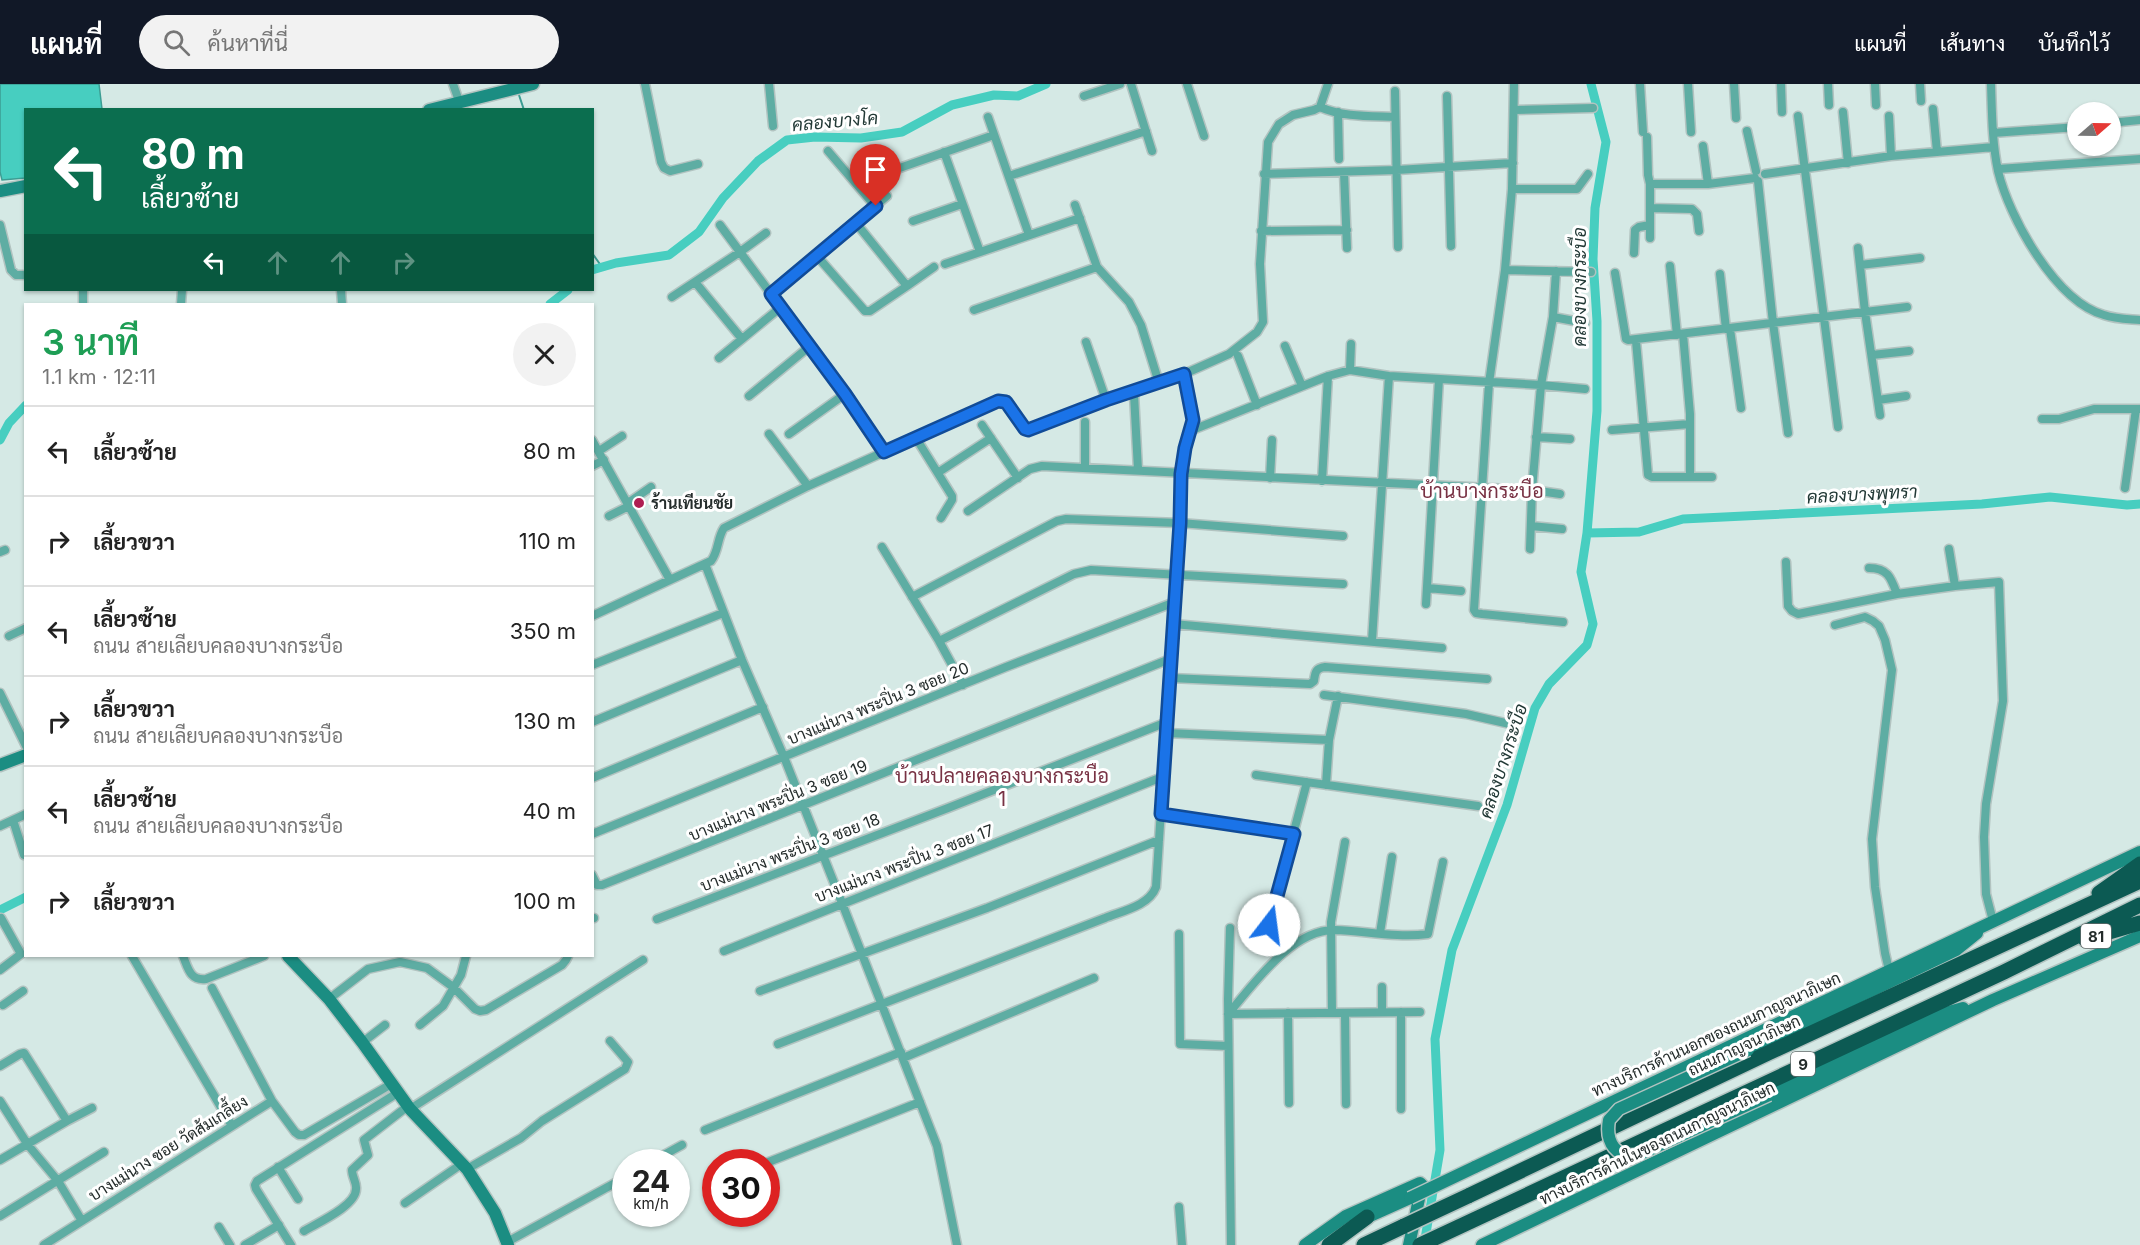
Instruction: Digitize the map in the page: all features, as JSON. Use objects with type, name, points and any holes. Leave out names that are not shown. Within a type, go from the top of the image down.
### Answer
[{"type":"highway","name":"81","points":[[2069,914],[2140,864]]},
{"type":"highway","name":"ถนนกาญจนาภิเษก","points":[[1364,1245],[1766,1053],[2140,881]]},
{"type":"highway","name":"9","points":[[1420,1245],[2140,905]]},
{"type":"highway","name":"81","points":[[2052,948],[2140,923]]},
{"type":"highway","points":[[1899,1019],[1931,1017]]},
{"type":"highway","points":[[1329,1245],[1367,1217]]},
{"type":"main road","points":[[440,108],[468,103],[530,85]]},
{"type":"main road","points":[[0,191],[24,186]]},
{"type":"main road","points":[[0,765],[24,756]]},
{"type":"main road","name":"ทางบริการด้านนอกของถนนกาญจนาภิเษก","points":[[1305,1245],[1410,1198],[2140,852]]},
{"type":"main road","points":[[1991,922],[1956,950],[1619,1109],[1609,1120],[1609,1140],[1621,1154],[1627,1156],[1640,1154],[1931,1017],[1993,1000]]},
{"type":"main road","name":"ทางบริการด้านในของถนนกาญจนาภิเษก","points":[[1482,1245],[1993,1000],[2140,936]]},
{"type":"main road","points":[[289,957],[329,999],[363,1042],[409,1108],[465,1166],[495,1213],[508,1244]]},
{"type":"main road","points":[[1305,1245],[1346,1216],[1420,1183],[1422,1185],[1409,1245]]},
{"type":"street","points":[[453,84],[468,103]]},
{"type":"street","points":[[645,84],[664,168],[670,171],[698,164]]},
{"type":"street","points":[[769,84],[773,126]]},
{"type":"street","points":[[1084,96],[1119,84]]},
{"type":"street","points":[[1131,84],[1152,151]]},
{"type":"street","points":[[1187,84],[1204,136]]},
{"type":"street","points":[[594,615],[705,564],[716,555],[724,528],[808,486],[998,401],[1006,402],[1028,430],[1106,400],[1184,374],[1229,354],[1261,328],[1263,322],[1260,264],[1264,174],[1268,142],[1280,124],[1293,115],[1314,110],[1320,106],[1328,84]]},
{"type":"street","points":[[1514,84],[1512,189],[1505,270],[1488,383],[1474,606],[1476,613],[1563,622]]},
{"type":"street","points":[[1640,84],[1647,175],[1650,184],[1650,238]]},
{"type":"street","points":[[1688,84],[1691,132]]},
{"type":"street","points":[[1734,84],[1736,118]]},
{"type":"street","points":[[1781,84],[1782,112]]},
{"type":"street","points":[[1827,84],[1829,105]]},
{"type":"street","points":[[1875,84],[1876,105]]},
{"type":"street","points":[[1920,84],[1921,101]]},
{"type":"street","points":[[1991,84],[1994,147],[1998,169],[2008,203],[2037,257],[2066,291],[2091,310],[2104,315],[2140,320]]},
{"type":"street","points":[[1395,91],[1398,247]]},
{"type":"street","points":[[1447,96],[1451,246]]},
{"type":"street","points":[[1320,106],[1338,112],[1394,117]]},
{"type":"street","points":[[1514,110],[1593,108]]},
{"type":"street","points":[[1933,109],[1937,152]]},
{"type":"street","points":[[1338,112],[1339,159]]},
{"type":"street","points":[[1843,112],[1848,163]]},
{"type":"street","points":[[1798,116],[1822,317],[1838,427]]},
{"type":"street","points":[[1889,116],[1891,156]]},
{"type":"street","points":[[988,117],[1029,235]]},
{"type":"street","points":[[2121,122],[2140,120]]},
{"type":"street","points":[[1993,134],[2067,128]]},
{"type":"street","points":[[1009,176],[1146,131]]},
{"type":"street","points":[[1747,131],[1753,162],[1759,176],[1773,323],[1788,433]]},
{"type":"street","points":[[891,171],[994,135]]},
{"type":"street","points":[[1702,147],[1708,184]]},
{"type":"street","points":[[1650,184],[1708,184],[1891,156],[1994,147]]},
{"type":"street","points":[[828,151],[876,206]]},
{"type":"street","points":[[944,152],[980,252]]},
{"type":"street","points":[[1998,169],[2140,159]]},
{"type":"street","points":[[1264,174],[1397,171],[1513,163]]},
{"type":"street","points":[[1344,171],[1347,248]]},
{"type":"street","points":[[1512,189],[1577,189],[1588,174]]},
{"type":"street","points":[[771,294],[887,196]]},
{"type":"street","points":[[913,221],[963,204]]},
{"type":"street","points":[[1075,205],[1097,267],[1129,303],[1141,325],[1159,383]]},
{"type":"street","points":[[1650,208],[1692,209],[1697,214],[1699,231]]},
{"type":"street","points":[[945,264],[1080,218]]},
{"type":"street","points":[[856,222],[907,286]]},
{"type":"street","points":[[0,225],[11,270],[16,275],[23,275]]},
{"type":"street","points":[[720,225],[845,394],[884,452]]},
{"type":"street","points":[[1634,253],[1635,230],[1650,225]]},
{"type":"street","points":[[1261,231],[1347,230]]},
{"type":"street","points":[[672,297],[766,233]]},
{"type":"street","points":[[1858,248],[1880,415]]},
{"type":"street","points":[[817,256],[865,310],[870,311],[934,267]]},
{"type":"street","points":[[1860,265],[1920,258]]},
{"type":"street","points":[[974,310],[1097,267]]},
{"type":"street","points":[[1670,267],[1690,424],[1690,476]]},
{"type":"street","points":[[1505,270],[1591,272]]},
{"type":"street","points":[[1530,549],[1536,437],[1541,385],[1553,317],[1556,271]]},
{"type":"street","points":[[1615,273],[1626,339],[1636,341],[1907,307]]},
{"type":"street","points":[[1720,274],[1741,408]]},
{"type":"street","points":[[695,282],[742,339]]},
{"type":"street","points":[[719,358],[781,307]]},
{"type":"street","points":[[1553,317],[1586,323]]},
{"type":"street","points":[[1636,341],[1648,475],[1652,477],[1712,477]]},
{"type":"street","points":[[1086,342],[1106,400]]},
{"type":"street","points":[[1350,370],[1351,344]]},
{"type":"street","points":[[750,396],[810,346]]},
{"type":"street","points":[[1285,346],[1302,386]]},
{"type":"street","points":[[1872,355],[1909,351]]},
{"type":"street","points":[[1238,356],[1257,405]]},
{"type":"street","points":[[1190,431],[1328,376],[1350,370],[1389,376],[1585,389]]},
{"type":"street","points":[[778,1044],[1145,901],[1153,894],[1156,887],[1161,814],[1180,523],[1181,474],[1193,420],[1184,374]]},
{"type":"street","points":[[1322,481],[1328,376]]},
{"type":"street","points":[[1372,641],[1389,376]]},
{"type":"street","points":[[1426,604],[1439,379]]},
{"type":"street","points":[[789,434],[845,394]]},
{"type":"street","points":[[1134,394],[1138,470]]},
{"type":"street","points":[[1878,400],[1906,396]]},
{"type":"street","points":[[2042,419],[2059,419],[2094,409],[2138,409],[2125,488]]},
{"type":"street","points":[[1085,422],[1085,468]]},
{"type":"street","points":[[1612,430],[1690,424]]},
{"type":"street","points":[[982,425],[1018,478]]},
{"type":"street","points":[[768,434],[808,486]]},
{"type":"street","points":[[599,451],[622,436]]},
{"type":"street","points":[[1536,437],[1570,439]]},
{"type":"street","points":[[916,438],[952,496],[941,518]]},
{"type":"street","points":[[942,470],[991,438]]},
{"type":"street","points":[[1270,478],[1272,440]]},
{"type":"street","points":[[594,443],[670,580]]},
{"type":"street","points":[[594,465],[604,460]]},
{"type":"street","points":[[968,511],[1030,469],[1042,466],[1532,490],[1560,494]]},
{"type":"street","points":[[609,516],[651,487]]},
{"type":"street","points":[[912,597],[1057,521],[1066,519],[1180,523],[1343,536]]},
{"type":"street","points":[[1531,526],[1562,529]]},
{"type":"street","points":[[882,547],[963,685]]},
{"type":"street","points":[[1949,549],[1954,586]]},
{"type":"street","points":[[1786,562],[1788,606],[1798,614],[1897,594],[1999,582],[2003,701],[1986,804],[1984,837],[1986,894],[1991,922]]},
{"type":"street","points":[[705,564],[920,1102],[939,1155],[957,1245]]},
{"type":"street","points":[[1869,568],[1879,568],[1888,574],[1897,594]]},
{"type":"street","points":[[939,641],[1081,571],[1176,573],[1343,585]]},
{"type":"street","points":[[1427,588],[1461,591]]},
{"type":"street","name":"บางแม่นาง พระปิ่น 3 ซอย 20","points":[[594,833],[1175,602]]},
{"type":"street","points":[[594,664],[723,613]]},
{"type":"street","points":[[1835,625],[1865,617],[1873,621],[1879,626],[1885,640],[1892,670],[1872,839],[1875,887],[1889,970]]},
{"type":"street","points":[[1173,624],[1442,648]]},
{"type":"street","points":[[9,636],[24,629]]},
{"type":"street","name":"บางแม่นาง พระปิ่น 3 ซอย 19","points":[[594,879],[597,885],[678,856],[1170,659]]},
{"type":"street","points":[[594,722],[742,660]]},
{"type":"street","points":[[1170,678],[1310,684],[1314,681],[1319,668],[1325,667],[1487,679]]},
{"type":"street","points":[[0,694],[24,742]]},
{"type":"street","points":[[1324,694],[1466,714],[1514,725]]},
{"type":"street","points":[[1326,785],[1329,740],[1338,696]]},
{"type":"street","points":[[594,777],[762,707]]},
{"type":"street","name":"บางแม่นาง พระปิ่น 3 ซอย 18","points":[[657,919],[1167,722]]},
{"type":"street","points":[[1166,733],[1329,740]]},
{"type":"street","points":[[1256,775],[1478,806]]},
{"type":"street","name":"บางแม่นาง พระปิ่น 3 ซอย 17","points":[[724,951],[1162,777]]},
{"type":"street","points":[[1269,925],[1307,782]]},
{"type":"street","points":[[1161,814],[1294,834]]},
{"type":"street","points":[[0,826],[24,815]]},
{"type":"street","points":[[13,820],[24,855]]},
{"type":"street","points":[[760,992],[987,908],[1159,840]]},
{"type":"street","points":[[1332,1013],[1331,922],[1345,842]]},
{"type":"street","points":[[1380,933],[1392,857]]},
{"type":"street","points":[[1228,1014],[1282,953],[1312,934],[1332,930],[1428,934],[1443,862]]},
{"type":"street","points":[[0,970],[23,953],[2,918]]},
{"type":"street","points":[[1230,928],[1228,1046],[1231,1245]]},
{"type":"street","points":[[1179,934],[1180,1044],[1228,1046]]},
{"type":"street","points":[[133,957],[232,1126]]},
{"type":"street","points":[[183,957],[192,977],[198,980],[261,957]]},
{"type":"street","points":[[420,1025],[443,1006],[461,975],[466,957]]},
{"type":"street","points":[[329,999],[368,969],[400,962],[427,968],[453,987],[475,1009],[486,1010],[562,965],[567,957]]},
{"type":"street","points":[[304,1231],[353,1199],[357,1192],[352,1170],[368,1155],[364,1140],[409,1108],[643,960]]},
{"type":"street","points":[[705,1130],[902,1055],[1094,978]]},
{"type":"street","points":[[1382,987],[1382,1012]]},
{"type":"street","points":[[212,988],[272,1101]]},
{"type":"street","points":[[1,1004],[23,991]]},
{"type":"street","points":[[1401,1012],[1401,1110]]},
{"type":"street","points":[[1228,1014],[1419,1012]]},
{"type":"street","points":[[1288,1013],[1289,1103]]},
{"type":"street","points":[[1345,1013],[1346,1104]]},
{"type":"street","points":[[363,1042],[385,1025]]},
{"type":"street","points":[[405,1203],[465,1166],[521,1138],[542,1121],[625,1069],[628,1062],[610,1041]]},
{"type":"street","points":[[0,1066],[24,1053],[67,1121]]},
{"type":"street","points":[[291,1245],[255,1185],[257,1181],[396,1088]]},
{"type":"street","name":"บางแม่นาง ซอย วัดส้มเกลี้ยง","points":[[44,1245],[272,1101],[295,1132],[298,1135],[304,1135],[396,1088]]},
{"type":"street","points":[[0,1101],[28,1145],[58,1181],[82,1221]]},
{"type":"street","points":[[780,1157],[920,1102]]},
{"type":"street","points":[[0,1160],[92,1108]]},
{"type":"street","points":[[675,1149],[682,1145]]},
{"type":"street","points":[[0,1215],[105,1152]]},
{"type":"street","points":[[278,1167],[297,1199]]},
{"type":"street","points":[[508,1244],[612,1185]]},
{"type":"street","points":[[1179,1207],[1182,1245]]},
{"type":"street","points":[[245,1245],[279,1225]]},
{"type":"street","points":[[219,1227],[230,1245]]},
{"type":"water","points":[[0,84],[99,84],[102,108],[24,108],[24,178],[2,180],[0,172]]},
{"type":"waterway","name":"คลองบางโค","points":[[594,269],[616,263],[669,255],[699,232],[723,198],[758,161],[787,140],[815,137],[861,138],[902,132],[952,105],[994,95],[1018,96],[1046,84]]},
{"type":"waterway","name":"คลองบางกระบือ","points":[[1424,1245],[1440,1150],[1435,1039],[1452,950],[1507,805],[1535,708],[1549,684],[1587,645],[1593,624],[1581,572],[1587,533],[1597,411],[1597,321],[1593,259],[1595,208],[1606,142],[1591,84]]},
{"type":"waterway","points":[[518,92],[523,108]]},
{"type":"waterway","points":[[594,256],[602,267]]},
{"type":"waterway","name":"คลองบางโค","points":[[551,303],[567,291]]},
{"type":"waterway","name":"คลองบางโค","points":[[0,440],[9,423],[24,407]]},
{"type":"waterway","name":"คลองบางพุทรา","points":[[1587,533],[1639,532],[1683,519],[1982,504],[2050,497],[2127,505],[2140,504]]},
{"type":"waterway","points":[[0,910],[24,898]]},
{"type":"place","name":"ร้านเทียนชัย","points":[[639,503]]},
{"type":"district","name":"บ้านบางกระบือ","points":[[1482,491]]},
{"type":"district","name":"บ้านปลายคลองบางกระบือ 1","points":[[1002,788]]},
{"type":"route","points":[[876,206],[771,294],[845,394],[884,452],[998,401],[1006,402],[1028,430],[1106,400],[1184,374],[1193,420],[1181,474],[1180,523],[1161,814],[1294,834],[1269,925]]}]
